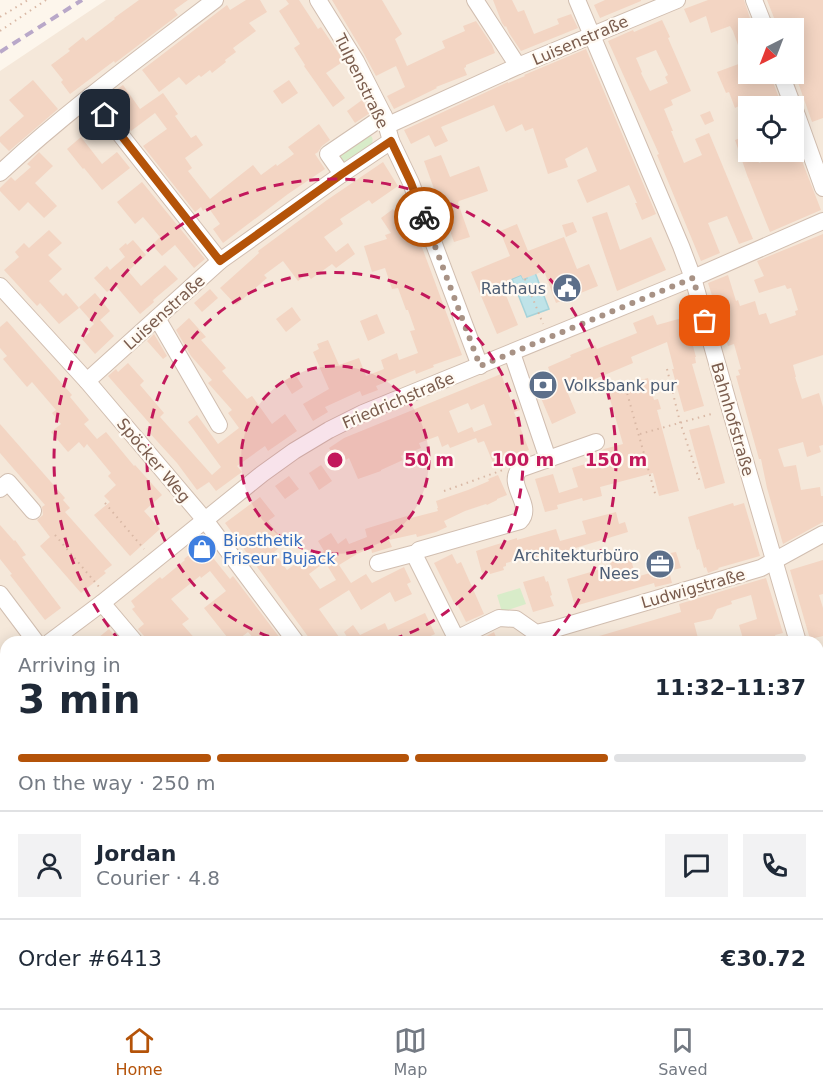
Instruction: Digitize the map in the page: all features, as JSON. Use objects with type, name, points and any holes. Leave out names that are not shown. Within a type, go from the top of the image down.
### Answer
[{"type":"street","points":[[0,173],[90,96],[215,0]]},
{"type":"street","name":"Tulpenstraße","points":[[318,0],[356,61],[387,128],[411,183],[480,366]]},
{"type":"street","points":[[476,0],[518,66]]},
{"type":"street","name":"Bahnhofstraße","points":[[577,0],[693,278],[796,636]]},
{"type":"street","name":"Luisenstraße","points":[[87,381],[220,261],[342,174],[387,128],[518,66],[677,0]]},
{"type":"street","points":[[754,0],[761,18]]},
{"type":"street","points":[[90,96],[220,261]]},
{"type":"street","points":[[342,174],[328,154],[387,128]]},
{"type":"street","points":[[804,137],[823,188]]},
{"type":"street","name":"Friedrichstraße","points":[[58,636],[278,463],[329,430],[363,413],[693,278],[823,221]]},
{"type":"street","name":"Spöcker Weg","points":[[0,286],[87,381],[205,520],[292,636]]},
{"type":"street","points":[[157,318],[219,425]]},
{"type":"street","points":[[512,353],[548,459]]},
{"type":"street","points":[[378,563],[520,521],[525,511],[515,478],[517,472],[596,442]]},
{"type":"street","points":[[3,481],[33,511]]},
{"type":"street","name":"Ludwigstraße","points":[[465,636],[499,618],[516,619],[536,633],[560,635],[761,568],[823,534]]},
{"type":"street","points":[[416,553],[416,558],[454,636]]},
{"type":"street","points":[[0,594],[32,636]]},
{"type":"street","points":[[105,601],[131,636]]},
{"type":"path","points":[[0,17],[28,0]]},
{"type":"path","points":[[0,31],[46,0]]},
{"type":"path","points":[[525,279],[539,316]]},
{"type":"path","points":[[667,369],[680,422],[700,482]]},
{"type":"path","points":[[624,382],[656,497]]},
{"type":"path","points":[[639,434],[730,409]]},
{"type":"path","points":[[632,431],[637,429]]},
{"type":"path","points":[[444,491],[507,468],[517,472]]},
{"type":"path","points":[[105,503],[154,561]]},
{"type":"path","points":[[55,535],[105,601]]},
{"type":"shaded area","points":[[106,0],[823,0],[823,636],[0,636],[0,71]]},
{"type":"green space","points":[[369,134],[372,144],[342,163],[335,153]]},
{"type":"green space","points":[[520,588],[526,604],[502,612],[497,595]]},
{"type":"water","points":[[534,270],[549,309],[527,317],[512,279],[521,275],[523,279],[527,278],[525,274]]},
{"type":"building","points":[[139,0],[188,0],[174,10],[178,15],[70,94],[61,82],[63,80],[51,65],[70,51],[68,49],[83,37],[86,41]]},
{"type":"building","points":[[246,0],[260,0],[267,12],[249,23],[256,31],[233,48],[236,52],[212,73],[210,70],[201,77],[199,75],[186,85],[179,77],[159,92],[142,70],[227,5],[230,10]]},
{"type":"building","points":[[286,0],[299,0],[318,29],[321,27],[344,61],[326,73],[345,98],[333,107],[294,48],[300,44],[279,11],[289,4]]},
{"type":"building","points":[[332,0],[382,0],[402,34],[395,39],[407,66],[445,48],[442,41],[465,31],[463,26],[476,21],[495,53],[466,65],[464,68],[467,75],[436,87],[394,109],[387,96],[405,87],[396,66],[376,76]]},
{"type":"building","points":[[493,0],[512,0],[518,12],[524,10],[534,34],[559,24],[557,19],[571,14],[578,28],[521,51],[502,23]]},
{"type":"building","points":[[605,0],[641,1],[600,18],[594,5]]},
{"type":"building","points":[[708,0],[744,0],[750,18],[738,18],[738,45],[730,26],[711,33],[706,16],[690,23],[684,9]]},
{"type":"building","points":[[767,0],[823,0],[823,118],[812,122],[799,84],[804,84],[804,18],[774,18]]},
{"type":"building","points":[[662,20],[691,91],[671,100],[673,105],[664,109],[684,163],[702,155],[695,139],[709,133],[753,239],[739,244],[727,216],[708,223],[720,253],[701,261],[657,155],[659,154],[608,41],[633,30],[634,32]],"holes":[[[656,50],[668,75],[665,77],[668,83],[650,91],[636,58]]]},
{"type":"building","points":[[586,49],[656,214],[642,220],[629,185],[587,203],[577,180],[597,171],[587,147],[565,159],[568,167],[548,174],[533,128],[525,131],[522,124],[506,132],[494,105],[441,127],[448,141],[435,147],[429,135],[411,144],[404,130],[508,82]]},
{"type":"building","points":[[738,64],[738,84],[774,84],[778,96],[738,96],[738,106],[735,108],[717,72]]},
{"type":"building","points":[[33,80],[58,109],[9,151],[0,142],[0,137],[24,116],[9,100]]},
{"type":"building","points":[[289,80],[298,93],[282,104],[273,91]]},
{"type":"building","points":[[123,85],[140,109],[163,93],[178,114],[175,116],[191,138],[196,135],[203,145],[185,158],[192,168],[188,171],[210,199],[253,165],[261,175],[276,164],[277,166],[294,154],[288,147],[319,124],[330,140],[315,154],[325,169],[223,243],[213,229],[220,224],[208,207],[203,211],[201,207],[195,212],[143,146],[167,129],[155,113],[131,131],[106,97]]},
{"type":"building","points":[[362,100],[370,113],[355,123],[347,111]]},
{"type":"building","points":[[710,111],[714,121],[705,125],[700,115]]},
{"type":"building","points":[[81,137],[102,164],[117,152],[130,168],[102,190],[67,149]]},
{"type":"building","points":[[39,152],[53,166],[35,183],[57,206],[44,218],[28,202],[19,211],[0,191],[0,188],[11,177],[15,181],[31,167],[27,164]]},
{"type":"building","points":[[441,155],[450,177],[479,166],[488,191],[459,201],[470,237],[454,242],[442,208],[440,209],[435,198],[437,197],[424,161]]},
{"type":"building","points":[[383,162],[398,186],[372,204],[369,200],[340,219],[343,224],[324,237],[336,252],[348,243],[355,254],[336,268],[332,264],[311,279],[307,274],[298,281],[283,261],[264,275],[267,278],[236,305],[220,288],[259,253],[258,251]]},
{"type":"building","points":[[743,162],[802,162],[821,210],[770,232]]},
{"type":"building","points":[[142,182],[205,259],[194,268],[175,245],[162,256],[152,245],[160,237],[143,217],[135,224],[117,202]]},
{"type":"building","points":[[393,209],[398,219],[410,215],[462,355],[433,365],[434,367],[416,374],[415,370],[376,386],[378,390],[362,396],[360,391],[325,407],[328,412],[313,421],[303,404],[329,389],[313,352],[319,349],[317,344],[328,340],[339,365],[359,358],[366,376],[384,369],[381,360],[397,353],[399,360],[418,353],[410,331],[415,330],[398,288],[392,289],[385,268],[372,272],[364,246],[387,239],[385,235],[391,233],[381,218]]},
{"type":"building","points":[[607,212],[620,250],[651,237],[666,270],[617,291],[592,217]]},
{"type":"building","points":[[573,222],[577,232],[566,237],[562,225]]},
{"type":"building","name":"Rathaus","points":[[517,224],[528,251],[564,237],[577,269],[589,264],[598,286],[556,303],[544,271],[523,279],[521,275],[501,283],[518,325],[497,334],[471,272],[510,256],[500,231]]},
{"type":"building","points":[[49,230],[62,243],[48,255],[62,269],[49,281],[63,296],[66,293],[79,308],[59,324],[40,303],[37,306],[4,270],[19,257],[15,252],[24,243],[29,248]]},
{"type":"building","points":[[823,234],[823,355],[793,365],[802,399],[819,393],[823,407],[823,445],[819,446],[821,452],[807,457],[803,442],[778,449],[784,467],[796,465],[801,490],[820,487],[821,496],[823,496],[823,522],[783,544],[736,376],[740,375],[738,370],[741,369],[734,344],[728,346],[708,283],[728,275],[736,301],[738,300],[740,306],[755,301],[759,315],[766,313],[770,324],[796,315],[795,311],[798,310],[791,288],[787,289],[785,285],[759,293],[754,280],[764,276],[757,261]]},
{"type":"building","points":[[133,240],[146,255],[128,271],[141,286],[165,265],[178,279],[140,314],[115,285],[107,292],[94,278],[107,266],[110,270],[125,257],[119,249]]},
{"type":"building","points":[[210,289],[218,298],[202,312],[194,303]]},
{"type":"building","points":[[95,293],[110,311],[100,320],[114,336],[95,354],[82,339],[90,332],[88,330],[94,324],[79,307]]},
{"type":"building","points":[[292,307],[301,320],[286,332],[276,319]]},
{"type":"building","points":[[377,314],[385,333],[368,341],[360,321]]},
{"type":"building","points":[[653,315],[657,325],[689,316],[697,345],[693,346],[696,363],[692,364],[704,406],[684,412],[667,342],[631,357],[633,363],[566,389],[576,413],[552,424],[535,384],[552,378],[548,367],[595,345],[597,349],[637,333],[633,323]]},
{"type":"building","points":[[189,318],[206,337],[201,340],[226,368],[222,371],[247,399],[252,396],[272,424],[285,414],[297,431],[268,451],[265,446],[237,466],[242,472],[216,491],[209,482],[197,490],[177,463],[146,429],[151,425],[108,376],[116,369],[118,372],[128,363],[144,381],[140,385],[164,413],[160,417],[212,475],[221,467],[188,422],[197,415],[218,444],[239,428],[228,413],[232,410],[208,383],[212,380],[191,356],[176,330]]},
{"type":"building","points":[[7,321],[72,395],[70,397],[89,420],[84,424],[97,439],[106,432],[162,495],[144,511],[160,529],[130,556],[94,515],[110,502],[104,496],[116,485],[108,476],[111,473],[87,444],[84,448],[79,442],[68,452],[51,432],[61,424],[52,413],[56,410],[32,382],[27,387],[3,359],[7,356],[0,348],[0,327]]},
{"type":"building","points":[[154,334],[167,356],[163,359],[147,341]]},
{"type":"building","points":[[295,374],[303,387],[292,394],[284,381]]},
{"type":"building","points":[[501,374],[512,403],[517,401],[520,410],[514,412],[529,450],[494,465],[484,441],[478,443],[476,438],[450,448],[448,444],[442,447],[438,436],[419,443],[421,448],[401,456],[403,460],[358,479],[349,458],[339,464],[329,448],[344,438]],"holes":[[[468,403],[471,410],[484,404],[492,425],[474,432],[472,427],[458,433],[449,411]]]},
{"type":"building","points":[[648,378],[654,400],[658,399],[661,409],[657,410],[679,491],[659,496],[653,473],[600,487],[602,496],[583,501],[582,498],[557,505],[558,509],[545,512],[535,479],[553,474],[559,493],[578,487],[572,468],[602,459],[600,452],[604,449],[623,444],[607,389]]},
{"type":"building","points":[[0,424],[65,498],[63,500],[70,508],[65,512],[112,565],[104,571],[106,573],[81,593],[40,546],[50,537],[37,520],[43,515],[42,507],[45,505],[0,453]]},
{"type":"building","points":[[709,425],[725,483],[705,489],[689,430]]},
{"type":"building","points":[[321,465],[332,481],[319,490],[309,473]]},
{"type":"building","points":[[498,475],[507,495],[444,521],[447,527],[436,532],[389,540],[392,547],[372,553],[371,548],[339,565],[351,583],[366,574],[372,583],[404,567],[411,582],[407,584],[412,594],[395,602],[390,592],[361,610],[349,590],[319,609],[338,636],[308,636],[225,523],[260,497],[275,516],[268,521],[285,543],[274,552],[287,570],[305,557],[309,562],[324,551],[318,541],[331,533],[338,544],[346,538],[349,544],[367,537],[365,529],[410,515],[411,518],[438,511],[436,501],[489,481],[488,479]],"holes":[[[325,562],[336,580],[320,589],[309,574]]]},
{"type":"building","points":[[289,476],[299,489],[285,499],[275,486]]},
{"type":"building","points":[[733,503],[734,506],[744,503],[760,556],[708,573],[706,567],[704,568],[699,549],[697,550],[688,517]]},
{"type":"building","points":[[616,512],[619,524],[625,522],[628,532],[559,553],[558,548],[540,553],[540,556],[506,563],[504,570],[490,574],[489,571],[482,573],[476,551],[556,529],[560,541],[586,534],[582,521]]},
{"type":"building","points":[[0,525],[15,540],[26,555],[22,557],[61,608],[45,620],[0,559]]},
{"type":"building","points":[[202,544],[230,579],[233,576],[278,636],[252,636],[248,632],[243,636],[226,636],[204,608],[226,591],[210,571],[171,599],[189,619],[182,624],[193,636],[144,636],[138,629],[144,624],[132,609],[135,607],[131,601],[160,577],[162,579]]},
{"type":"building","points":[[676,552],[681,568],[669,571],[672,583],[655,587],[654,583],[575,606],[567,579],[611,566],[609,559],[629,553],[636,577],[657,571],[653,556]]},
{"type":"building","points":[[452,554],[457,564],[461,562],[484,614],[466,622],[434,563]]},
{"type":"building","points":[[823,560],[823,594],[819,595],[823,608],[823,636],[809,636],[790,570]]},
{"type":"building","points":[[544,576],[546,582],[548,581],[554,606],[533,612],[523,582]]},
{"type":"building","points":[[766,578],[783,633],[775,636],[742,636],[739,625],[757,619],[751,595],[731,601],[732,604],[717,609],[712,619],[694,623],[697,636],[599,636],[681,612],[679,604]]},
{"type":"building","points":[[425,613],[435,634],[431,636],[346,636],[344,632],[353,625],[360,635],[385,623],[388,630]]},
{"type":"building","points":[[109,629],[115,636],[100,636]]},
{"type":"railway","points":[[0,52],[82,0]]},
{"type":"way so far","points":[[424,217],[480,366],[693,278],[705,321]]},
{"type":"place","name":"Rathaus","points":[[567,288]]},
{"type":"place","name":"Volksbank pur","points":[[543,385]]},
{"type":"place","name":"Biosthetik Friseur Bujack","points":[[202,549]]},
{"type":"place","name":"Architekturbüro Nees","points":[[660,564]]},
{"type":"route","points":[[105,115],[220,261],[391,141],[424,217]]}]
